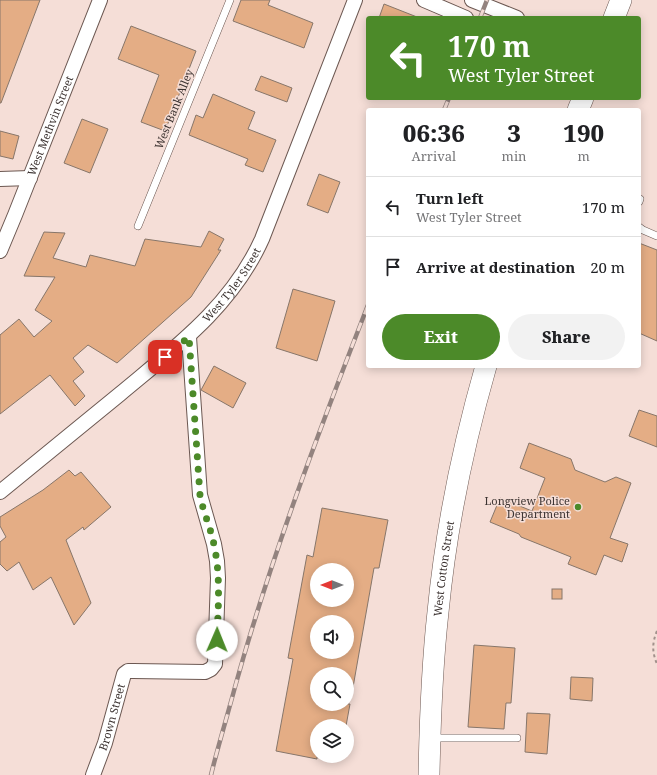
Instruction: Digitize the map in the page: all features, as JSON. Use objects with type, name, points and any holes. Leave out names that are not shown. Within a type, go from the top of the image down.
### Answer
[{"type":"main road","points":[[615,16],[621,0]]},
{"type":"main road","name":"West Cotton Street","points":[[429,775],[434,651],[445,556],[462,459],[485,368]]},
{"type":"street","name":"West Methvin Street","points":[[0,251],[100,0]]},
{"type":"street","name":"West Tyler Street","points":[[0,492],[189,337],[233,288],[245,272],[255,254],[355,0]]},
{"type":"street","points":[[424,0],[461,16]]},
{"type":"street","points":[[472,0],[512,16]]},
{"type":"street","points":[[0,179],[30,178]]},
{"type":"street","name":"Brown Street","points":[[93,775],[105,743],[124,674],[128,671],[205,672],[215,664],[218,578],[217,561],[214,544],[200,495],[189,337]]},
{"type":"lane","name":"West Bank Alley","points":[[138,226],[230,0]]},
{"type":"lane","points":[[641,228],[657,236]]},
{"type":"lane","points":[[430,738],[517,738]]},
{"type":"path","points":[[657,631],[654,638],[653,651],[657,664]]},
{"type":"building","points":[[0,0],[40,0],[1,103],[0,103]]},
{"type":"building","points":[[241,0],[270,0],[268,5],[313,23],[304,48],[233,21]]},
{"type":"building","points":[[384,4],[414,16],[380,16]]},
{"type":"building","points":[[131,26],[196,51],[165,131],[141,122],[159,75],[118,59]]},
{"type":"building","points":[[261,76],[292,88],[287,102],[255,90]]},
{"type":"building","points":[[213,94],[255,112],[248,129],[276,140],[263,172],[245,165],[248,159],[189,135],[196,115],[203,118]]},
{"type":"building","points":[[82,119],[108,129],[90,173],[64,163]]},
{"type":"building","points":[[0,131],[19,136],[13,159],[0,156]]},
{"type":"building","points":[[319,174],[340,182],[328,213],[307,205]]},
{"type":"building","points":[[209,231],[224,239],[218,250],[221,250],[191,297],[117,363],[88,345],[73,358],[84,372],[73,381],[85,396],[75,406],[50,375],[0,414],[0,335],[19,319],[34,337],[52,321],[35,310],[55,277],[24,276],[44,232],[65,233],[53,258],[86,267],[90,255],[135,266],[145,239],[201,247]]},
{"type":"building","points":[[641,244],[657,250],[657,341],[641,334]]},
{"type":"building","points":[[293,289],[335,301],[317,361],[276,348]]},
{"type":"building","points":[[214,366],[246,383],[233,408],[201,390]]},
{"type":"building","points":[[639,410],[657,416],[657,447],[629,436]]},
{"type":"building","name":"Longview Police Department","points":[[529,443],[571,459],[575,470],[605,482],[616,477],[631,483],[610,538],[628,544],[622,562],[604,555],[596,575],[568,564],[571,557],[521,537],[519,534],[490,522],[500,498],[532,511],[545,478],[520,468]]},
{"type":"building","points":[[69,470],[75,476],[81,472],[111,507],[84,530],[83,527],[66,540],[91,603],[74,625],[51,577],[33,590],[19,562],[7,571],[0,564],[0,542],[6,537],[0,526],[0,517],[43,490]]},
{"type":"building","points":[[322,508],[388,520],[379,568],[374,568],[354,682],[354,667],[310,667],[310,711],[349,711],[347,719],[310,719],[310,758],[276,751],[293,659],[288,658],[307,555],[313,557]]},
{"type":"building","points":[[552,589],[562,589],[562,599],[552,599]]},
{"type":"building","points":[[474,645],[515,648],[511,703],[506,703],[504,729],[468,727]]},
{"type":"building","points":[[571,677],[593,678],[592,701],[570,699]]},
{"type":"building","points":[[527,713],[550,714],[547,754],[525,752]]},
{"type":"railway","points":[[481,16],[487,0]]},
{"type":"railway","points":[[445,108],[448,100]]},
{"type":"railway","points":[[211,775],[249,638],[280,542],[366,310]]},
{"type":"place","name":"Longview Police Department","points":[[578,507]]},
{"type":"route","points":[[165,357],[189,337],[200,495],[214,544],[217,561],[217,640]]}]
